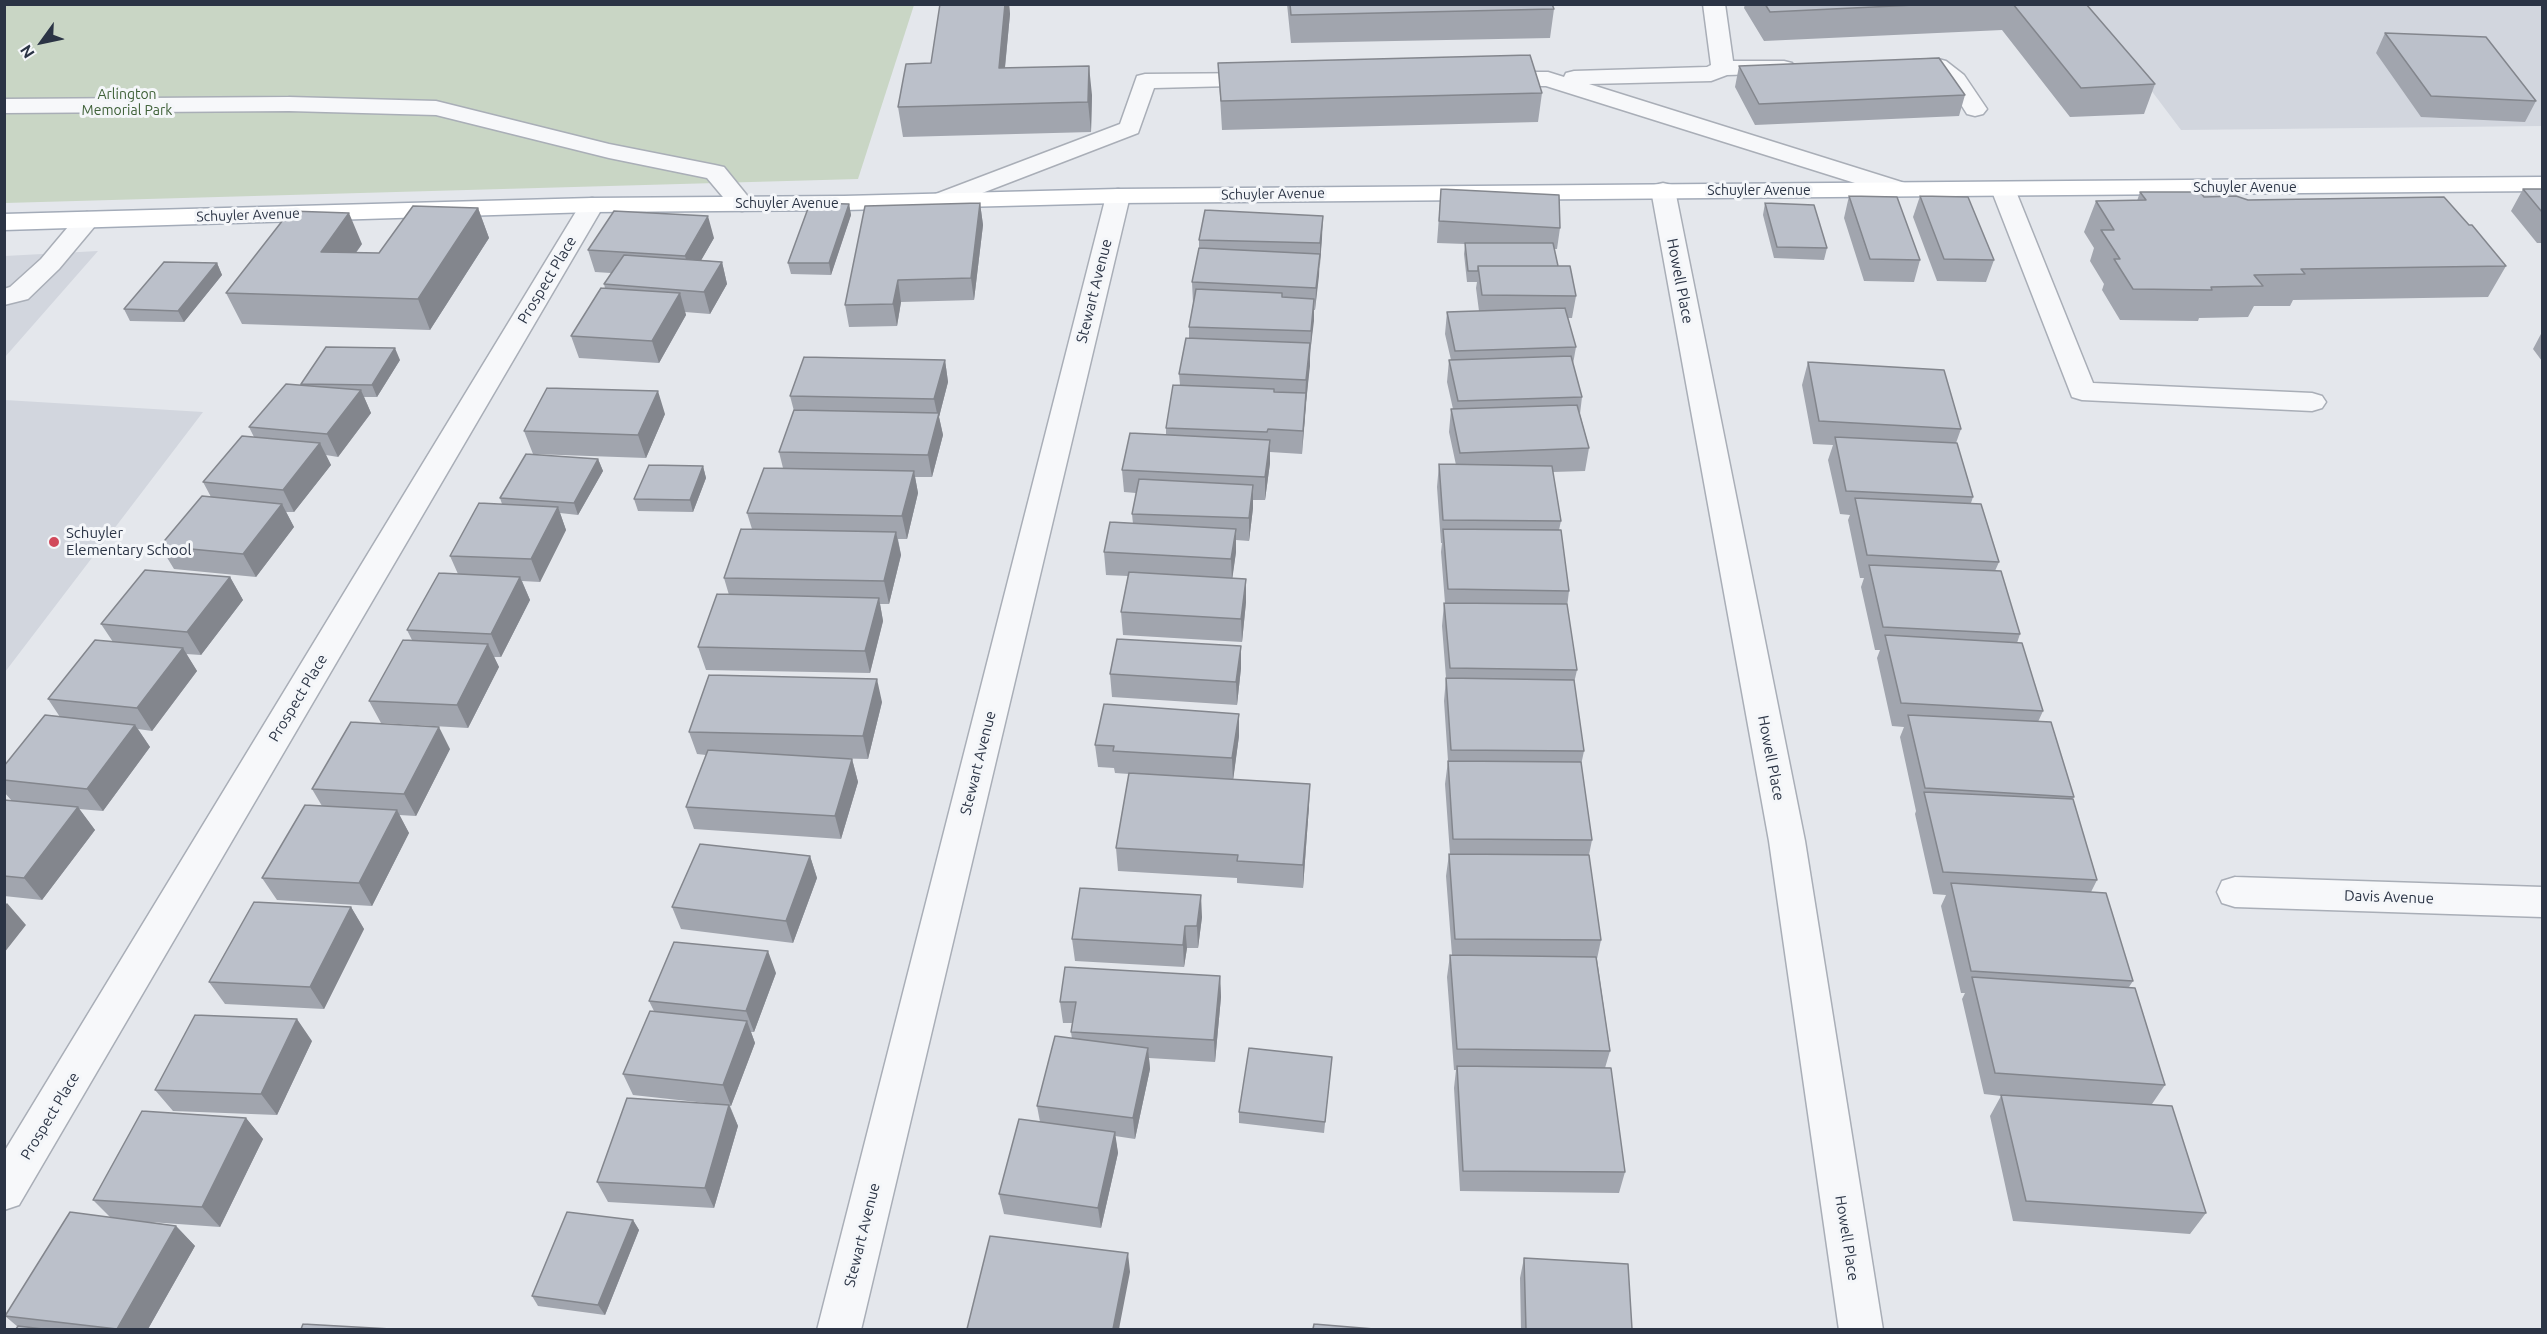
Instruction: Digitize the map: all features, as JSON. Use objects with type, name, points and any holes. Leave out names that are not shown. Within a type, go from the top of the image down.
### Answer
[{"type":"main road","name":"Schuyler Avenue","points":[[4,222],[592,205],[1118,196],[2542,184]]},
{"type":"street","points":[[1714,4],[1723,68]]},
{"type":"street","points":[[1892,67],[1938,66],[1956,80],[1975,109]]},
{"type":"street","points":[[1465,79],[1711,74],[1723,68],[1801,68]]},
{"type":"street","points":[[1548,79],[1899,189]]},
{"type":"street","points":[[942,200],[1130,128],[1145,81],[1287,80]]},
{"type":"street","points":[[4,106],[289,104],[436,108],[609,151],[715,172],[742,204]]},
{"type":"street","points":[[2003,189],[2082,390],[2312,402]]},
{"type":"street","name":"Howell Place","points":[[1663,190],[1787,841],[1861,1329]]},
{"type":"street","name":"Stewart Avenue","points":[[839,1329],[1118,196]]},
{"type":"street","name":"Prospect Place","points":[[4,1191],[592,205]]},
{"type":"street","points":[[4,297],[19,293],[27,286],[50,264],[87,220]]},
{"type":"street","name":"Davis Avenue","points":[[2235,891],[2542,902]]},
{"type":"shaded area","points":[[2087,5],[2542,5],[2542,126],[2181,130]]},
{"type":"shaded area","points":[[98,251],[5,357],[5,256]]},
{"type":"shaded area","name":"Schuyler Elementary School","points":[[4,400],[203,412],[5,672]]},
{"type":"green space","name":"Arlington Memorial Park","points":[[4,5],[914,5],[858,179],[5,203]]},
{"type":"building","points":[[940,4],[1005,4],[999,68],[1089,66],[1088,102],[898,107],[906,64],[931,63]]},
{"type":"building","points":[[1290,4],[1552,4],[1554,9],[1291,15]]},
{"type":"building","points":[[1765,4],[1935,4],[1770,12]]},
{"type":"building","points":[[2013,4],[2086,4],[2155,84],[2081,88]]},
{"type":"building","points":[[2385,33],[2486,37],[2536,101],[2431,96]]},
{"type":"building","points":[[1530,55],[1542,93],[1221,101],[1218,63]]},
{"type":"building","points":[[1939,58],[1965,95],[1759,104],[1739,66]]},
{"type":"building","points":[[1441,189],[1559,195],[1560,228],[1439,221]]},
{"type":"building","points":[[2523,189],[2542,189],[2542,212]]},
{"type":"building","points":[[2140,192],[2200,192],[2204,197],[2236,196],[2248,200],[2444,197],[2469,225],[2472,225],[2506,266],[2301,269],[2305,274],[2254,275],[2263,286],[2211,287],[2212,290],[2133,289],[2114,259],[2120,259],[2101,230],[2114,230],[2096,201],[2146,200]]},
{"type":"building","points":[[1849,196],[1897,197],[1920,260],[1870,259]]},
{"type":"building","points":[[1920,196],[1968,197],[1994,260],[1944,259]]},
{"type":"building","points":[[810,203],[849,204],[829,263],[788,263]]},
{"type":"building","points":[[980,203],[971,278],[898,280],[893,304],[845,305],[865,206]]},
{"type":"building","points":[[1765,203],[1814,205],[1827,248],[1777,247]]},
{"type":"building","points":[[413,206],[478,208],[418,299],[226,293],[290,211],[349,213],[321,252],[379,253]]},
{"type":"building","points":[[1205,210],[1323,216],[1320,243],[1199,240]]},
{"type":"building","points":[[614,211],[708,216],[685,256],[588,250]]},
{"type":"building","points":[[1465,243],[1553,243],[1558,266],[1478,266],[1478,271],[1468,271]]},
{"type":"building","points":[[1199,248],[1320,254],[1316,288],[1192,282]]},
{"type":"building","points":[[624,255],[722,262],[704,292],[604,284]]},
{"type":"building","points":[[164,262],[217,263],[178,311],[124,309]]},
{"type":"building","points":[[1478,266],[1570,266],[1576,296],[1482,295]]},
{"type":"building","points":[[601,288],[680,293],[652,341],[571,336]]},
{"type":"building","points":[[1196,289],[1282,293],[1282,297],[1314,299],[1311,331],[1189,327]]},
{"type":"building","points":[[1565,308],[1576,347],[1455,351],[1447,312]]},
{"type":"building","points":[[1186,338],[1310,343],[1306,380],[1179,374]]},
{"type":"building","points":[[326,347],[395,348],[372,385],[301,384]]},
{"type":"building","points":[[1571,356],[1582,397],[1458,401],[1449,360]]},
{"type":"building","points":[[804,357],[945,360],[934,399],[790,396]]},
{"type":"building","points":[[1808,362],[1944,370],[1961,429],[1819,421]]},
{"type":"building","points":[[286,384],[361,390],[327,434],[249,427]]},
{"type":"building","points":[[1173,385],[1274,389],[1274,392],[1306,393],[1303,431],[1166,428]]},
{"type":"building","points":[[547,388],[658,391],[638,435],[524,431]]},
{"type":"building","points":[[1577,405],[1589,448],[1460,453],[1451,409]]},
{"type":"building","points":[[794,410],[939,413],[928,455],[779,452]]},
{"type":"building","points":[[1130,433],[1270,440],[1265,477],[1122,470]]},
{"type":"building","points":[[242,436],[320,443],[283,490],[203,482]]},
{"type":"building","points":[[1835,437],[1957,443],[1973,497],[1846,491]]},
{"type":"building","points":[[526,454],[598,459],[574,503],[500,498]]},
{"type":"building","points":[[1439,464],[1552,466],[1561,521],[1443,520]]},
{"type":"building","points":[[649,465],[703,466],[690,500],[634,499]]},
{"type":"building","points":[[764,468],[914,471],[902,516],[747,513]]},
{"type":"building","points":[[1139,479],[1253,485],[1249,518],[1132,514]]},
{"type":"building","points":[[202,496],[282,504],[243,554],[160,546]]},
{"type":"building","points":[[1855,498],[1981,504],[1999,562],[1867,555]]},
{"type":"building","points":[[479,503],[558,507],[531,559],[450,556]]},
{"type":"building","points":[[1110,522],[1236,529],[1231,559],[1104,552]]},
{"type":"building","points":[[741,529],[896,532],[884,581],[724,578]]},
{"type":"building","points":[[1443,529],[1561,530],[1569,591],[1448,589]]},
{"type":"building","points":[[1869,565],[2001,571],[2020,634],[1883,627]]},
{"type":"building","points":[[145,570],[230,577],[187,632],[101,624]]},
{"type":"building","points":[[1129,572],[1246,579],[1241,619],[1121,612]]},
{"type":"building","points":[[439,573],[520,577],[491,634],[407,630]]},
{"type":"building","points":[[717,594],[879,598],[865,651],[698,647]]},
{"type":"building","points":[[1444,603],[1567,604],[1577,670],[1450,668]]},
{"type":"building","points":[[1885,635],[2022,643],[2043,711],[1901,703]]},
{"type":"building","points":[[1117,639],[1241,646],[1236,682],[1110,674]]},
{"type":"building","points":[[95,640],[183,648],[137,708],[48,699]]},
{"type":"building","points":[[403,640],[488,644],[457,705],[369,701]]},
{"type":"building","points":[[709,675],[877,679],[863,736],[689,732]]},
{"type":"building","points":[[1446,678],[1574,680],[1584,751],[1451,750]]},
{"type":"building","points":[[1104,704],[1239,714],[1232,758],[1113,751],[1114,746],[1095,745]]},
{"type":"building","points":[[45,715],[135,725],[87,789],[4,780],[4,766]]},
{"type":"building","points":[[1908,715],[2051,722],[2074,797],[1925,788]]},
{"type":"building","points":[[351,722],[439,727],[404,794],[312,789]]},
{"type":"building","points":[[708,750],[852,759],[835,816],[686,807]]},
{"type":"building","points":[[1448,761],[1581,762],[1592,840],[1453,839]]},
{"type":"building","points":[[1129,773],[1310,784],[1303,865],[1237,861],[1238,855],[1116,848]]},
{"type":"building","points":[[1924,792],[2073,799],[2097,880],[1943,872]]},
{"type":"building","points":[[4,800],[78,807],[24,878],[4,876]]},
{"type":"building","points":[[305,805],[397,810],[359,883],[262,878]]},
{"type":"building","points":[[700,844],[810,856],[786,921],[672,907]]},
{"type":"building","points":[[1449,854],[1589,855],[1601,940],[1455,939]]},
{"type":"building","points":[[1951,883],[2106,893],[2133,981],[1971,971]]},
{"type":"building","points":[[1080,888],[1201,895],[1197,926],[1185,926],[1183,945],[1072,939]]},
{"type":"building","points":[[254,902],[351,907],[310,987],[209,982]]},
{"type":"building","points":[[674,942],[768,951],[746,1011],[649,1001]]},
{"type":"building","points":[[1450,955],[1596,957],[1610,1051],[1457,1049]]},
{"type":"building","points":[[1065,967],[1220,976],[1214,1040],[1071,1032],[1076,1002],[1060,1002]]},
{"type":"building","points":[[1972,977],[2135,988],[2165,1085],[1995,1073]]},
{"type":"building","points":[[650,1011],[747,1021],[723,1085],[623,1074]]},
{"type":"building","points":[[195,1015],[297,1019],[261,1094],[155,1090]]},
{"type":"building","points":[[1055,1036],[1148,1048],[1133,1118],[1037,1106]]},
{"type":"building","points":[[1249,1048],[1332,1057],[1325,1122],[1239,1112]]},
{"type":"building","points":[[1457,1066],[1611,1068],[1625,1172],[1463,1171]]},
{"type":"building","points":[[2001,1095],[2172,1106],[2206,1213],[2026,1201]]},
{"type":"building","points":[[627,1098],[729,1105],[705,1188],[597,1182]]},
{"type":"building","points":[[142,1111],[246,1118],[202,1207],[93,1200]]},
{"type":"building","points":[[1019,1119],[1115,1132],[1098,1208],[999,1194]]},
{"type":"building","points":[[70,1212],[176,1226],[117,1329],[5,1316]]},
{"type":"building","points":[[567,1212],[633,1220],[598,1305],[532,1296]]},
{"type":"building","points":[[990,1236],[1128,1253],[1113,1329],[967,1329]]},
{"type":"building","points":[[1524,1258],[1628,1264],[1632,1329],[1526,1329]]},
{"type":"building","points":[[303,1324],[391,1329],[301,1329]]},
{"type":"building","points":[[1314,1324],[1374,1329],[1313,1329]]},
{"type":"building","points":[[18,1326],[43,1329],[16,1329]]},
{"type":"place","name":"Schuyler Elementary School","points":[[54,542]]}]
